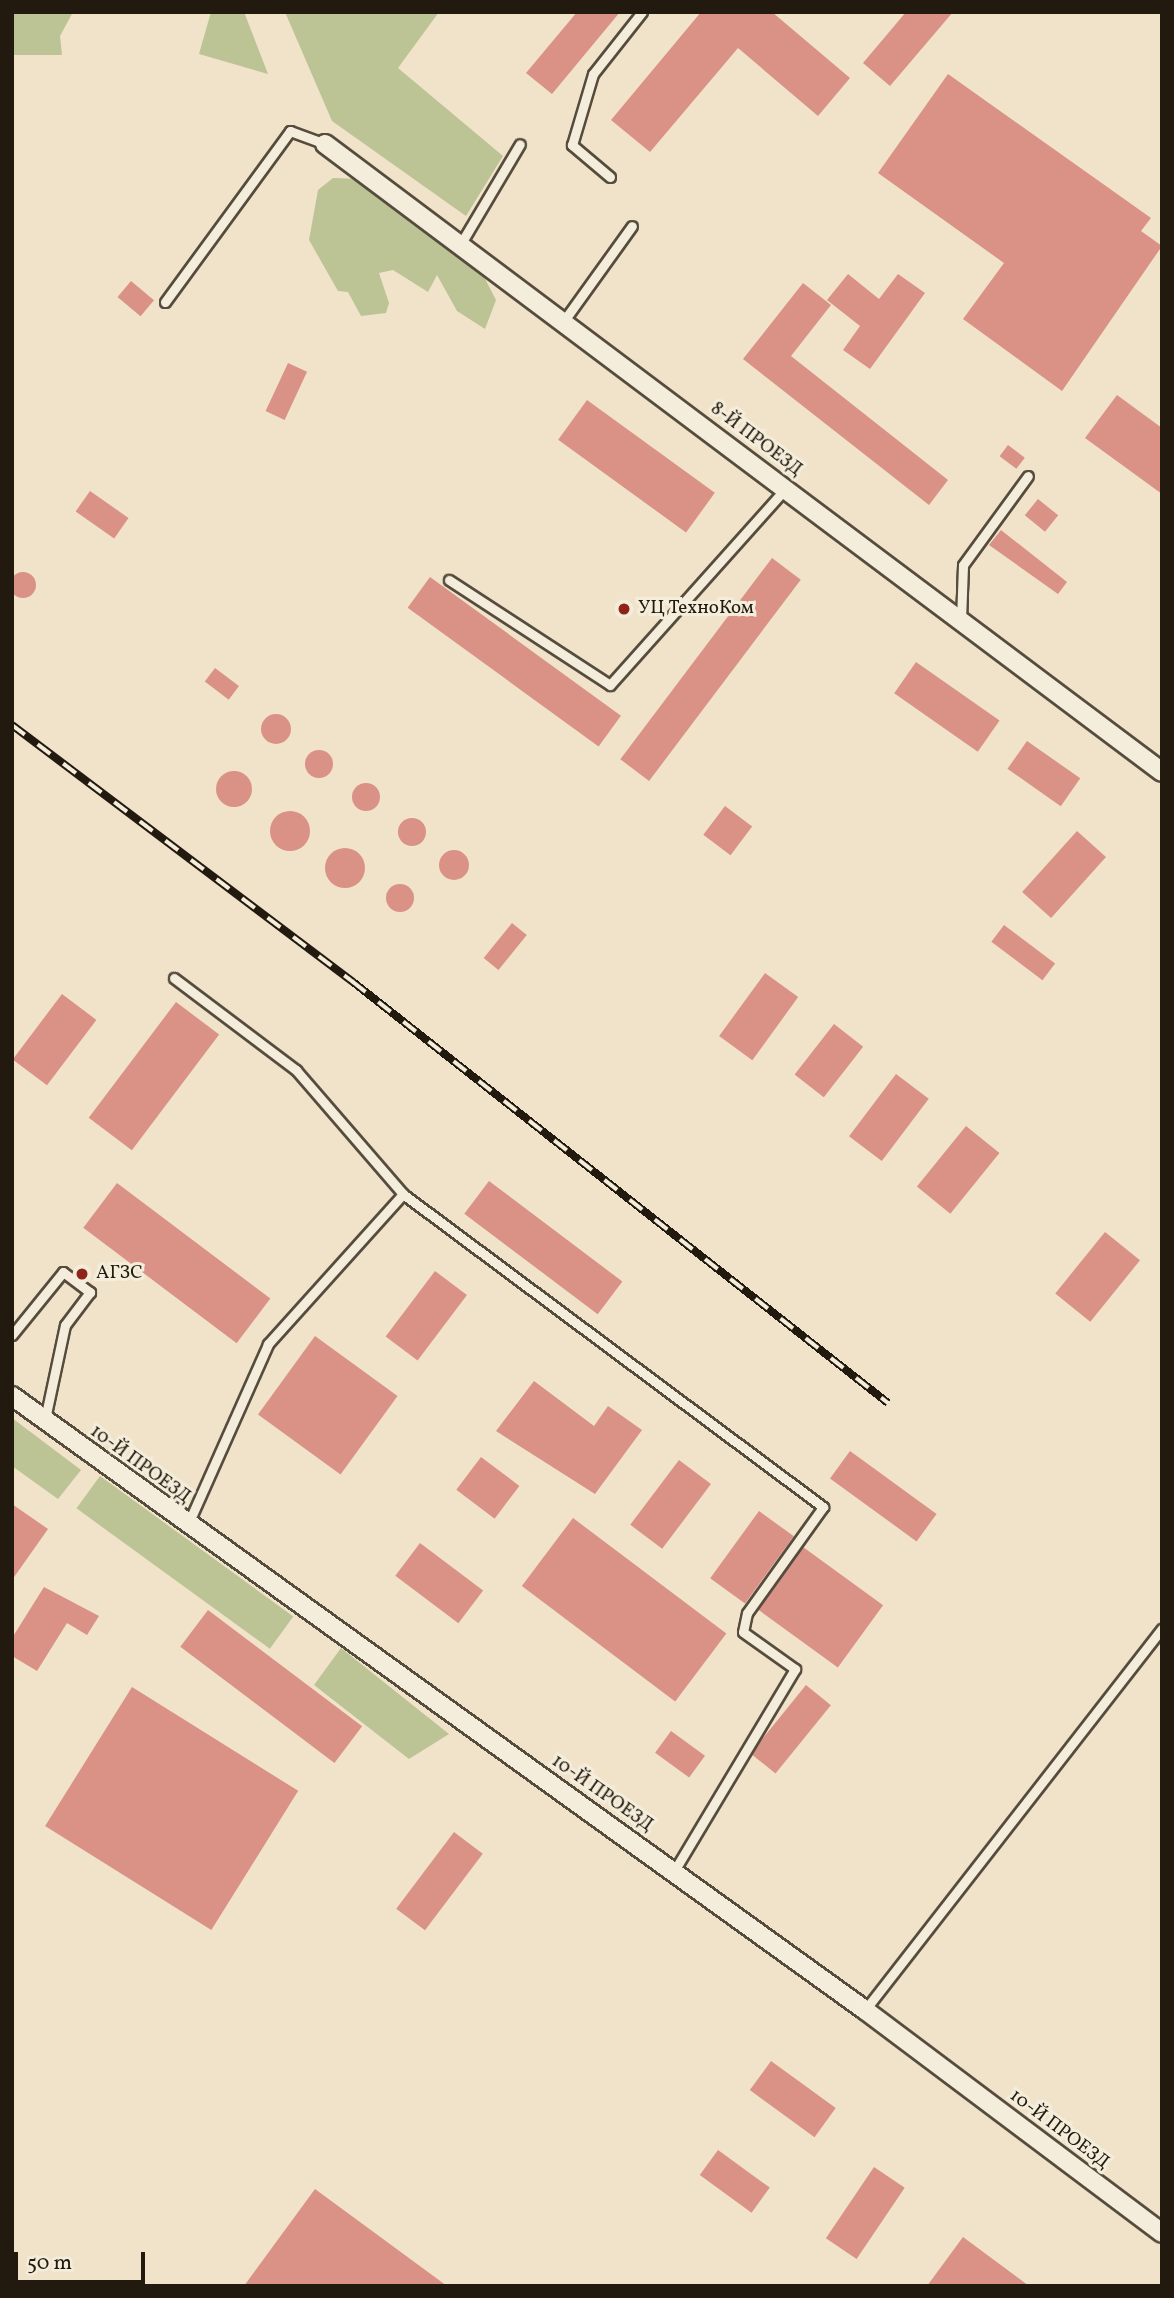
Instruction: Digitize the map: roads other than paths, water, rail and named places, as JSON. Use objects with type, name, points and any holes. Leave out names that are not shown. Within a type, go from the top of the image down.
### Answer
[{"type":"street","name":"8-Й ПРОЕЗД","points":[[325,144],[1162,772]]},
{"type":"street","name":"10-Й ПРОЕЗД","points":[[12,1396],[187,1525],[865,2010],[1162,2233]]},
{"type":"lane","points":[[610,177],[572,145],[593,74],[642,12]]},
{"type":"lane","points":[[165,302],[290,131],[325,144]]},
{"type":"lane","points":[[460,245],[520,144]]},
{"type":"lane","points":[[563,322],[632,226]]},
{"type":"lane","points":[[961,620],[963,565],[1027,476]]},
{"type":"lane","points":[[449,580],[610,685],[786,488]]},
{"type":"lane","points":[[174,978],[296,1070],[403,1194],[823,1507],[747,1613],[743,1632],[795,1669],[674,1871]]},
{"type":"lane","points":[[187,1525],[268,1344],[403,1194]]},
{"type":"lane","points":[[12,1335],[63,1272],[90,1292],[65,1325],[45,1421]]},
{"type":"lane","points":[[865,2010],[1162,1629]]},
{"type":"railway","points":[[12,725],[353,982],[888,1403]]},
{"type":"place","name":"УЦ ТехноКом","points":[[624,609]]},
{"type":"place","name":"АГЗС","points":[[82,1274]]}]
